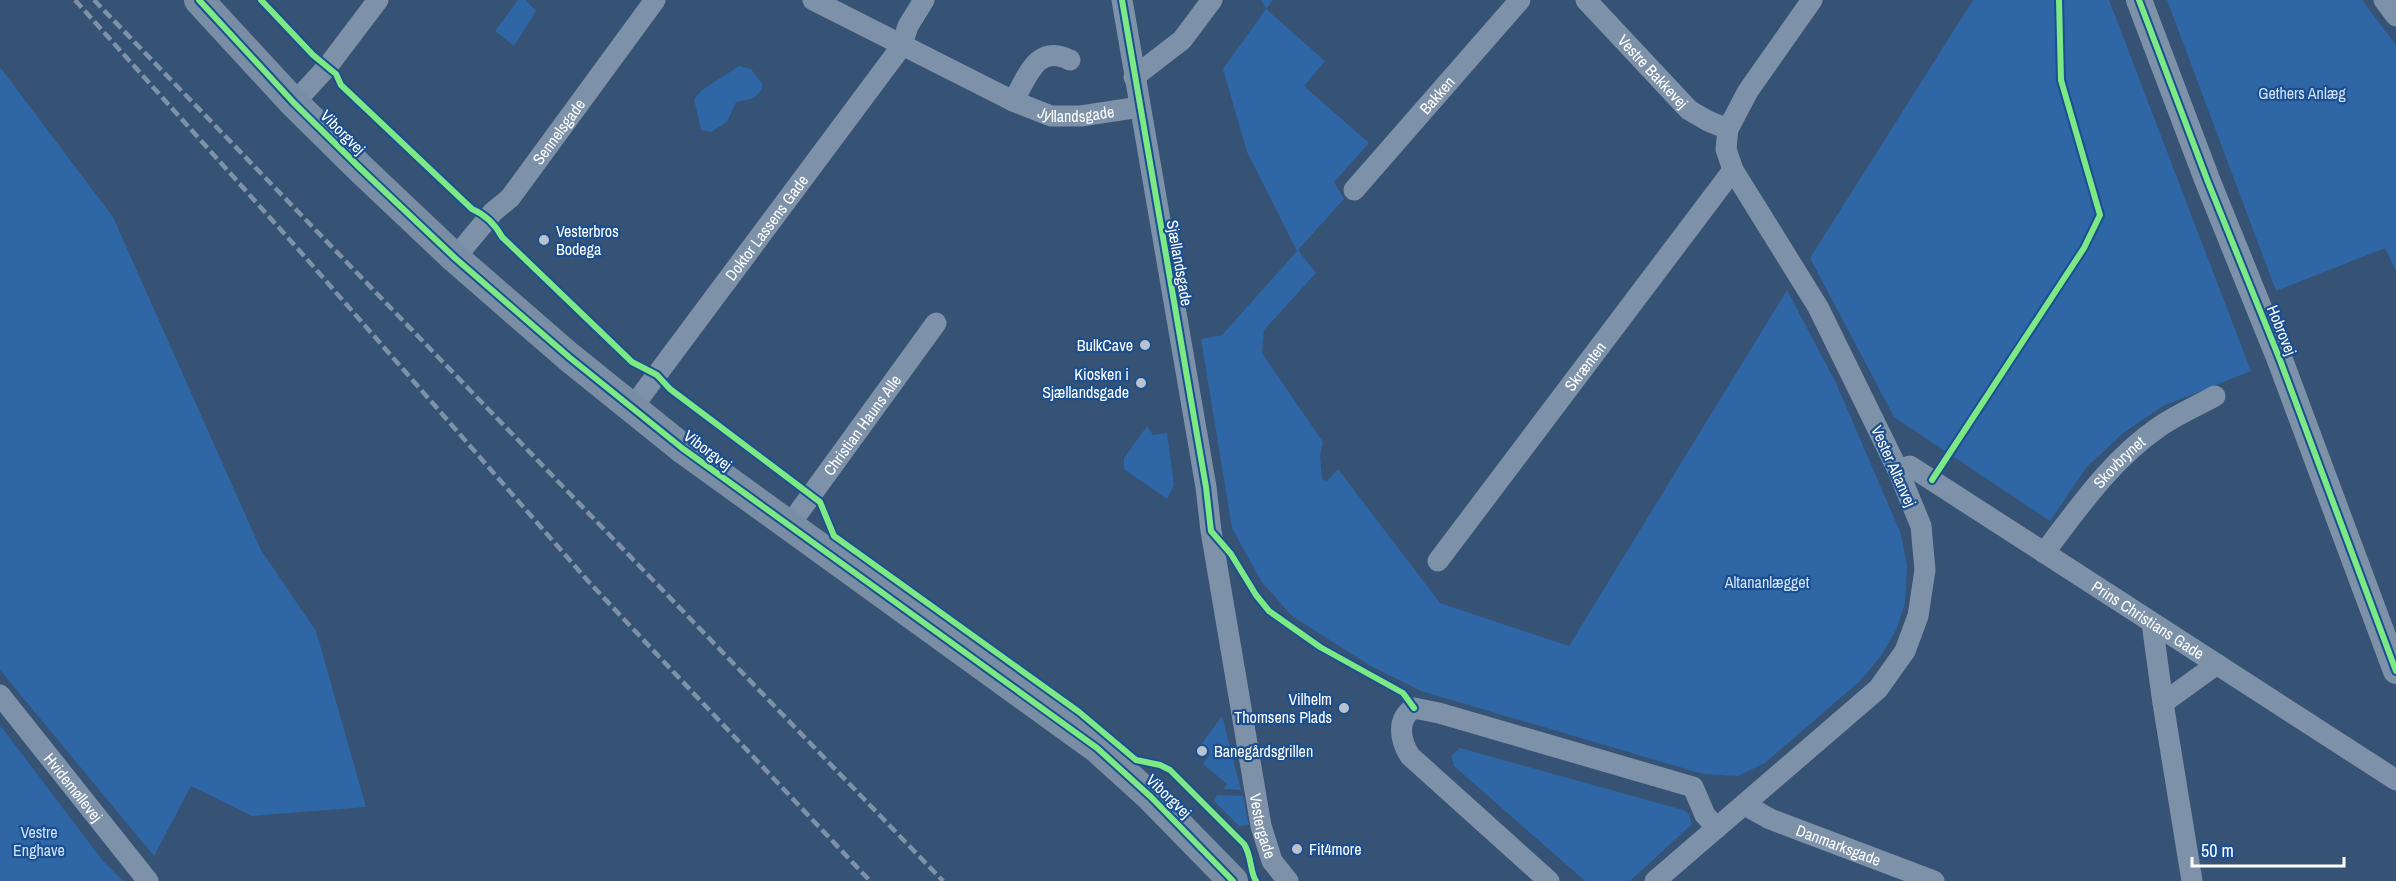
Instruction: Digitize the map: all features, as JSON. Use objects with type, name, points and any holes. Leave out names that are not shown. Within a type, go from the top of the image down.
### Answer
[{"type":"main road","name":"Viborgvej","points":[[199,0],[461,251],[506,303],[637,400],[682,448],[794,519],[1079,712],[1163,785],[1256,881]]},
{"type":"main road","name":"Viborgvej","points":[[223,0],[301,96]]},
{"type":"main road","name":"Viborgvej","points":[[794,519],[1078,734],[1151,797],[1233,881]]},
{"type":"street","points":[[301,96],[328,66],[378,0]]},
{"type":"street","name":"Sennelsgade","points":[[461,251],[493,212],[510,198],[655,0]]},
{"type":"street","name":"Jyllandsgade","points":[[813,0],[1013,101],[1051,116],[1081,116],[1140,107]]},
{"type":"street","points":[[901,46],[908,26],[924,0]]},
{"type":"street","name":"Sjællandsgade","points":[[1122,0],[1206,487],[1211,531],[1250,766]]},
{"type":"street","points":[[1134,78],[1182,40],[1212,0]]},
{"type":"street","name":"Bakken","points":[[1354,190],[1520,0]]},
{"type":"street","name":"Vestre Bakkevej","points":[[1586,0],[1689,110],[1708,122],[1728,129]]},
{"type":"street","name":"Vester Altanvej","points":[[1655,881],[1878,689],[1905,651],[1918,616],[1925,570],[1921,526],[1898,470],[1818,307],[1733,170],[1726,149],[1728,129],[1748,91],[1812,0]]},
{"type":"street","name":"Hobrovej","points":[[2139,0],[2208,183],[2280,360],[2396,672]]},
{"type":"street","points":[[2384,0],[2396,16]]},
{"type":"street","name":"Doktor Lassens Gade","points":[[637,400],[901,46]]},
{"type":"street","name":"Jyllandsgade","points":[[1013,101],[1038,59],[1048,55],[1060,55],[1070,60]]},
{"type":"street","name":"Skrænten","points":[[1438,561],[1733,170]]},
{"type":"street","name":"Christian Hauns Alle","points":[[794,519],[936,323]]},
{"type":"street","name":"Skovbrynet","points":[[2044,553],[2104,476],[2129,450],[2160,426],[2215,396]]},
{"type":"street","name":"Prins Christians Gade","points":[[1898,470],[1910,466],[2396,780]]},
{"type":"street","points":[[2152,623],[2192,881]]},
{"type":"street","points":[[2163,703],[2217,664]]},
{"type":"street","name":"Hvidemøllevej","points":[[0,695],[148,881]]},
{"type":"street","points":[[1549,881],[1410,756],[1402,737],[1401,727],[1407,712],[1414,708],[1439,713],[1693,787],[1705,815],[1717,828]]},
{"type":"street","name":"Vestergade","points":[[1250,766],[1267,850],[1272,861],[1288,881]]},
{"type":"street","name":"Danmarksgade","points":[[1744,805],[1770,819],[1934,881]]},
{"type":"green space","points":[[518,0],[526,0],[536,11],[514,46],[495,31]]},
{"type":"green space","points":[[1261,0],[1273,0],[1266,9]]},
{"type":"green space","points":[[1973,0],[2109,0],[2251,371],[2163,406],[2123,433],[2086,468],[2050,521],[1894,417],[1810,258]]},
{"type":"green space","name":"Gethers Anlæg","points":[[2167,0],[2362,0],[2396,45],[2396,271],[2385,248],[2276,291]]},
{"type":"green space","name":"Altananlægget","points":[[1266,9],[1325,61],[1304,86],[1369,143],[1334,182],[1344,199],[1298,250],[1316,273],[1264,330],[1262,353],[1323,442],[1320,456],[1322,479],[1327,481],[1338,469],[1440,603],[1569,646],[1787,290],[1836,383],[1901,534],[1907,565],[1905,603],[1896,630],[1881,656],[1860,681],[1765,763],[1738,776],[1703,774],[1421,691],[1369,665],[1292,616],[1261,581],[1232,528],[1201,339],[1222,335],[1297,251],[1247,152],[1223,69]]},
{"type":"green space","points":[[739,66],[751,69],[763,85],[761,90],[753,98],[736,102],[727,122],[711,132],[701,130],[694,99],[702,90]]},
{"type":"green space","points":[[0,67],[113,217],[261,550],[316,631],[366,807],[252,816],[191,786],[154,856],[0,670]]},
{"type":"green space","points":[[1147,426],[1153,435],[1167,433],[1174,485],[1167,499],[1124,469],[1124,458]]},
{"type":"green space","points":[[1222,716],[1241,790],[1224,789],[1227,784],[1203,764],[1210,754],[1200,746]]},
{"type":"green space","name":"Vestre Enghave","points":[[0,725],[103,861],[123,881],[0,881]]},
{"type":"green space","points":[[1460,748],[1683,810],[1689,814],[1692,824],[1630,881],[1585,881],[1454,766],[1451,756]]},
{"type":"green space","points":[[1217,795],[1243,796],[1249,825],[1239,826],[1214,801]]},
{"type":"railway","points":[[75,0],[298,249],[588,581],[870,881]]},
{"type":"railway","points":[[94,0],[943,881]]},
{"type":"cycle path","points":[[199,0],[294,103],[362,170],[455,258],[569,357],[682,448],[1097,748],[1151,797],[1233,881]]},
{"type":"cycle path","points":[[261,0],[313,55],[336,74],[341,85],[472,209],[490,220],[502,237],[632,362],[657,375],[670,389],[820,502],[834,536],[1079,712],[1136,760],[1160,765],[1170,770],[1244,844],[1256,881]]},
{"type":"cycle path","points":[[1122,0],[1206,487],[1211,531],[1231,554],[1256,595],[1269,611],[1320,647],[1403,693],[1414,708]]},
{"type":"cycle path","points":[[1932,480],[2084,248],[2100,215],[2061,80],[2059,0]]},
{"type":"cycle path","points":[[2139,0],[2208,182],[2280,360],[2396,671]]},
{"type":"place","name":"Vesterbros Bodega","points":[[544,240]]},
{"type":"place","name":"BulkCave","points":[[1145,345]]},
{"type":"place","name":"Kiosken i Sjællandsgade","points":[[1141,383]]},
{"type":"place","name":"Vilhelm Thomsens Plads","points":[[1344,708]]},
{"type":"place","name":"Banegårdsgrillen","points":[[1202,751]]},
{"type":"place","name":"Fit4more","points":[[1297,849]]}]
